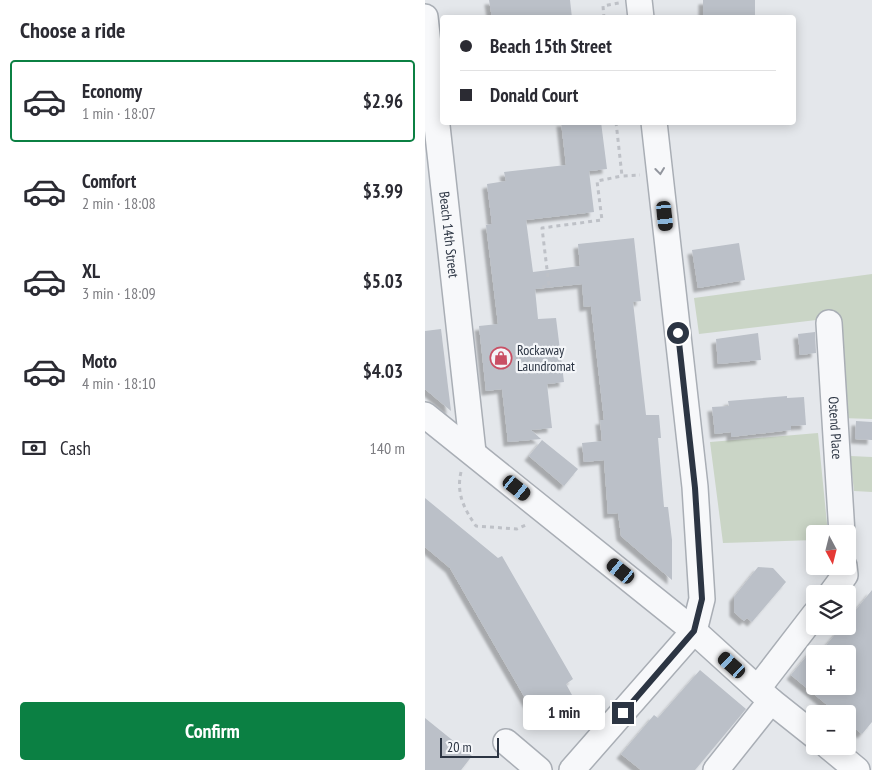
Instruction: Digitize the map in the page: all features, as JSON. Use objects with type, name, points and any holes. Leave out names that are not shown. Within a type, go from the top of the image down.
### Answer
[{"type":"street","name":"Beach 14th Street","points":[[425,17],[467,460]]},
{"type":"street","points":[[572,770],[694,631],[702,599],[695,488],[654,125]]},
{"type":"street","name":"Ostend Place","points":[[829,323],[842,525]]},
{"type":"street","points":[[425,416],[467,460],[694,631],[806,728]]},
{"type":"street","points":[[716,770],[806,628]]},
{"type":"street","points":[[505,742],[539,770]]},
{"type":"street","points":[[839,755],[857,770]]},
{"type":"path","points":[[604,15],[603,6],[634,7]]},
{"type":"path","points":[[616,125],[622,176]]},
{"type":"path","points":[[542,287],[549,286],[542,228],[601,220],[597,181],[622,176],[641,175]]},
{"type":"path","points":[[467,460],[459,480],[462,506],[475,526],[517,529],[528,524]]},
{"type":"green space","points":[[872,274],[872,419],[841,418],[833,318],[699,334],[694,298]]},
{"type":"green space","points":[[818,433],[827,525],[806,525],[806,540],[723,543],[710,442]]},
{"type":"green space","points":[[850,456],[872,457],[872,492],[854,491]]},
{"type":"building","points":[[489,0],[570,0],[572,15],[492,15]]},
{"type":"building","points":[[703,0],[755,0],[755,15],[703,15]]},
{"type":"building","points":[[561,125],[601,125],[607,169],[589,171],[594,212],[526,220],[533,272],[580,266],[578,244],[634,238],[641,301],[633,302],[646,415],[659,415],[661,438],[658,438],[664,507],[668,507],[672,540],[672,580],[621,536],[618,513],[608,514],[604,460],[584,462],[582,443],[602,441],[600,420],[604,420],[591,306],[584,307],[582,284],[535,289],[538,319],[556,318],[564,382],[547,384],[552,428],[531,430],[541,439],[508,442],[502,389],[486,391],[479,326],[498,324],[486,225],[492,224],[487,184],[506,181],[504,172],[566,165]]},
{"type":"building","points":[[739,243],[745,280],[698,288],[692,250]]},
{"type":"building","points":[[441,329],[451,411],[425,389],[425,331]]},
{"type":"building","points":[[815,332],[816,353],[800,355],[798,334]]},
{"type":"building","points":[[758,333],[761,360],[718,364],[716,339]]},
{"type":"building","points":[[787,396],[787,398],[804,397],[806,425],[791,426],[791,430],[731,437],[731,432],[715,434],[712,407],[729,406],[728,401]]},
{"type":"building","points":[[856,421],[872,422],[872,440],[855,439]]},
{"type":"building","points":[[542,440],[578,469],[564,486],[529,456]]},
{"type":"building","points":[[425,498],[498,558],[502,556],[573,679],[566,684],[572,695],[542,712],[535,701],[529,705],[450,568],[425,547]]},
{"type":"building","points":[[758,567],[773,568],[786,582],[752,622],[747,618],[744,621],[734,612],[734,597]]},
{"type":"building","points":[[872,590],[872,722],[862,734],[856,729],[856,705],[827,705],[815,695],[856,695],[856,645],[826,645],[835,635],[856,635],[856,610]]},
{"type":"building","points":[[806,657],[806,687],[791,675]]},
{"type":"building","points":[[700,670],[746,709],[695,770],[641,770],[621,754],[654,715],[658,718]]},
{"type":"building","points":[[425,718],[472,756],[461,770],[425,770]]},
{"type":"place","name":"Rockaway Laundromat","points":[[501,358]]},
{"type":"route","points":[[623,713],[694,631],[702,599],[695,488],[678,333]]}]
